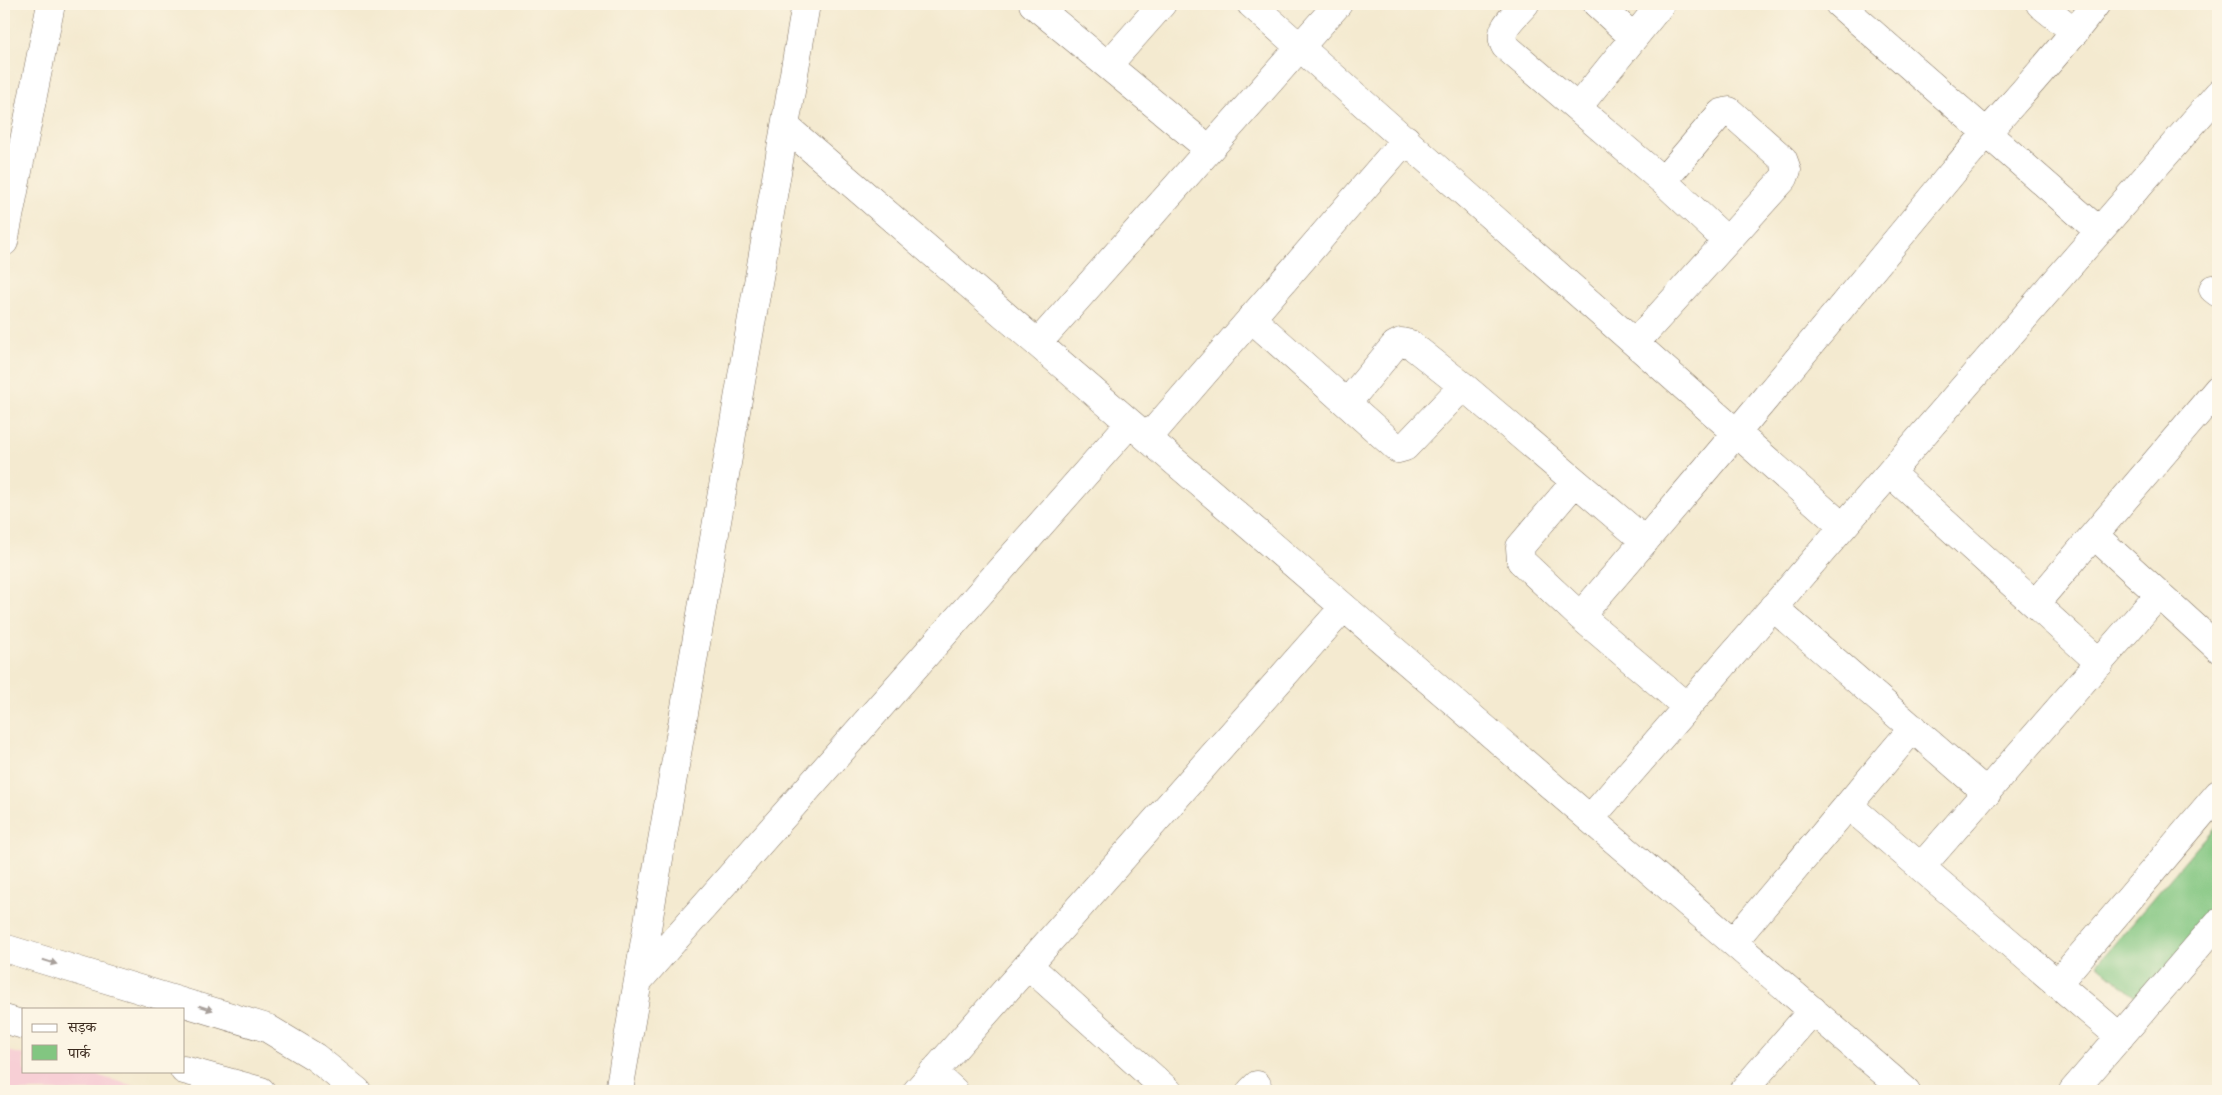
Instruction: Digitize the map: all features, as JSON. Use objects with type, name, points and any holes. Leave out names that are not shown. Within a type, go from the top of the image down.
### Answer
[{"type":"street","points":[[4,242],[51,4]]},
{"type":"street","points":[[619,1091],[806,4]]},
{"type":"street","points":[[1108,65],[1162,4]]},
{"type":"street","points":[[1251,4],[1843,527]]},
{"type":"street","points":[[1038,344],[1338,4]]},
{"type":"street","points":[[1525,4],[1503,30],[1501,35],[1503,42],[1728,241]]},
{"type":"street","points":[[1597,4],[1633,37]]},
{"type":"street","points":[[1578,107],[1661,4]]},
{"type":"street","points":[[1839,4],[1987,131],[2099,231]]},
{"type":"street","points":[[2040,4],[2075,32]]},
{"type":"street","points":[[1580,616],[1738,434],[1987,131],[2075,32],[2096,4]]},
{"type":"street","points":[[1039,5],[1209,149]]},
{"type":"street","points":[[1590,819],[2218,94]]},
{"type":"street","points":[[1635,344],[1784,178],[1787,170],[1783,159],[1729,111],[1725,111],[1721,113],[1662,181]]},
{"type":"street","points":[[785,126],[1906,1091]]},
{"type":"street","points":[[638,981],[1139,431],[1251,318],[1406,139]]},
{"type":"street","points":[[1251,318],[1395,447],[1402,448],[1463,386]]},
{"type":"street","points":[[1347,403],[1395,345],[1401,342],[1410,344],[1463,386],[1645,541]]},
{"type":"street","points":[[2035,604],[2094,535],[2214,404]]},
{"type":"street","points":[[1890,473],[2100,663]]},
{"type":"street","points":[[1575,482],[1520,547],[1521,561],[1580,616],[1687,707]]},
{"type":"street","points":[[2094,535],[2218,648]]},
{"type":"street","points":[[1921,868],[2159,594]]},
{"type":"street","points":[[954,1091],[925,1082],[1344,607]]},
{"type":"street","points":[[1773,607],[1986,792]]},
{"type":"street","points":[[1733,942],[1913,728]]},
{"type":"street","points":[[2057,984],[2218,794]]},
{"type":"street","points":[[1848,805],[2120,1037]]},
{"type":"street","points":[[2073,1091],[2218,923]]},
{"type":"street","points":[[4,948],[267,1028],[315,1057],[357,1091]]},
{"type":"street","points":[[1028,966],[1168,1091]]},
{"type":"street","points":[[1743,1091],[1812,1010]]},
{"type":"street","points":[[4,1019],[22,1024]]},
{"type":"street","points":[[185,1070],[261,1091]]},
{"type":"shaded area","points":[[4,1050],[22,1054],[22,1072],[85,1072],[153,1091],[4,1091]]},
{"type":"green space","points":[[2218,823],[2218,908],[2139,1000],[2097,964]]}]
